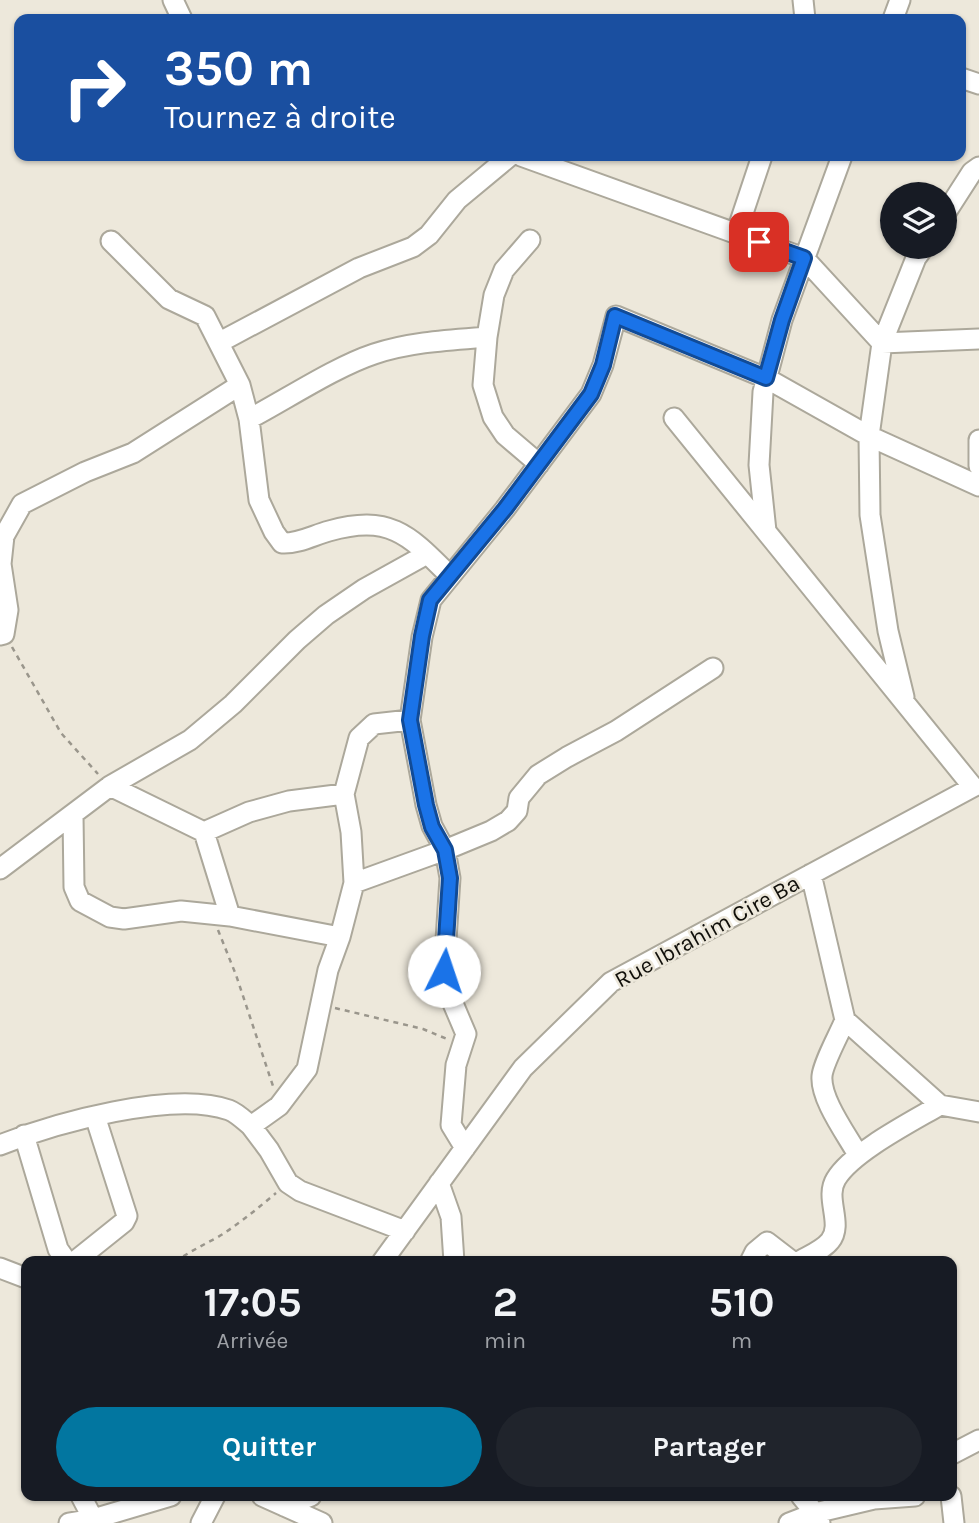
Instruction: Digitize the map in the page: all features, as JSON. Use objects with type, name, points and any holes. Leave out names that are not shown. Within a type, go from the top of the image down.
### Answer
[{"type":"street","points":[[220,342],[359,268],[413,247],[429,235],[457,200],[504,161]]},
{"type":"street","points":[[535,161],[804,258],[881,343]]},
{"type":"street","points":[[736,234],[760,161]]},
{"type":"street","points":[[766,531],[759,465],[763,391],[782,320],[840,161]]},
{"type":"street","points":[[957,195],[972,172],[979,167]]},
{"type":"street","points":[[530,240],[504,270],[494,295],[483,385],[493,417],[505,435],[539,464]]},
{"type":"street","points":[[111,241],[169,299],[205,316],[220,342],[240,385],[250,419],[260,500],[274,532],[282,543],[291,544],[333,530],[377,525],[399,531],[449,575]]},
{"type":"street","points":[[906,704],[888,631],[870,515],[869,436],[881,343],[916,259]]},
{"type":"street","points":[[465,1148],[452,1125],[456,1065],[466,1034],[449,994],[444,971],[450,878],[445,850],[432,827],[414,750],[410,720],[422,636],[430,600],[505,509],[591,394],[603,365],[615,316],[766,378],[869,436],[979,486]]},
{"type":"street","points":[[250,419],[349,365],[375,354],[422,343],[487,337]]},
{"type":"street","points":[[881,343],[979,339]]},
{"type":"street","points":[[2,634],[8,610],[1,564],[4,536],[22,504],[85,472],[133,453],[240,385]]},
{"type":"street","points":[[674,418],[906,704]]},
{"type":"street","points":[[979,440],[979,466]]},
{"type":"street","points":[[0,869],[110,786],[190,740],[233,704],[297,639],[326,615],[364,589],[427,554]]},
{"type":"street","points":[[355,883],[445,850],[508,821],[517,811],[519,798],[538,775],[616,731],[713,668]]},
{"type":"street","name":"Rue Ibrahim Cire Ba","points":[[386,1256],[523,1068],[611,982],[973,787],[906,704]]},
{"type":"street","points":[[251,1126],[279,1106],[307,1069],[328,970],[355,883],[351,832],[344,794],[359,738],[374,724],[410,720]]},
{"type":"street","points":[[110,786],[204,832]]},
{"type":"street","points":[[204,832],[249,812],[289,801],[344,794]]},
{"type":"street","points":[[73,815],[74,887],[80,901],[110,917],[124,919],[181,911],[221,915],[340,937]]},
{"type":"street","points":[[204,832],[221,915]]},
{"type":"street","points":[[811,874],[845,1020],[940,1105],[979,1112]]},
{"type":"street","points":[[845,1020],[822,1074],[828,1102],[858,1156]]},
{"type":"street","points":[[0,1145],[24,1135],[95,1116],[151,1106],[194,1105],[230,1111],[251,1126],[288,1183],[329,1204],[405,1231]]},
{"type":"street","points":[[806,1256],[829,1242],[835,1231],[832,1190],[836,1179],[858,1156],[940,1105]]},
{"type":"street","points":[[82,1256],[124,1222],[127,1216],[95,1116]]},
{"type":"street","points":[[24,1135],[58,1249],[63,1256]]},
{"type":"street","points":[[439,1183],[450,1217],[453,1256]]},
{"type":"street","points":[[753,1256],[767,1242],[787,1256]]},
{"type":"street","points":[[0,1268],[21,1276]]},
{"type":"street","points":[[957,1451],[979,1440]]},
{"type":"street","points":[[84,1501],[93,1519]]},
{"type":"street","points":[[69,1523],[93,1519],[154,1501]]},
{"type":"street","points":[[201,1523],[212,1501]]},
{"type":"street","points":[[274,1501],[322,1523]]},
{"type":"street","points":[[285,1506],[298,1501]]},
{"type":"street","points":[[805,1501],[817,1518]]},
{"type":"street","points":[[789,1523],[817,1518],[868,1501]]},
{"type":"street","points":[[952,1501],[954,1523]]},
{"type":"path","points":[[2,634],[61,733],[110,786]]},
{"type":"path","points":[[221,915],[236,975],[279,1106]]},
{"type":"path","points":[[321,1005],[423,1029],[463,1045]]},
{"type":"path","points":[[183,1256],[243,1221],[288,1183]]},
{"type":"route","points":[[444,971],[450,878],[445,850],[432,827],[426,805],[410,720],[430,600],[505,509],[591,394],[603,365],[615,316],[766,378],[782,320],[804,258],[759,242]]}]
